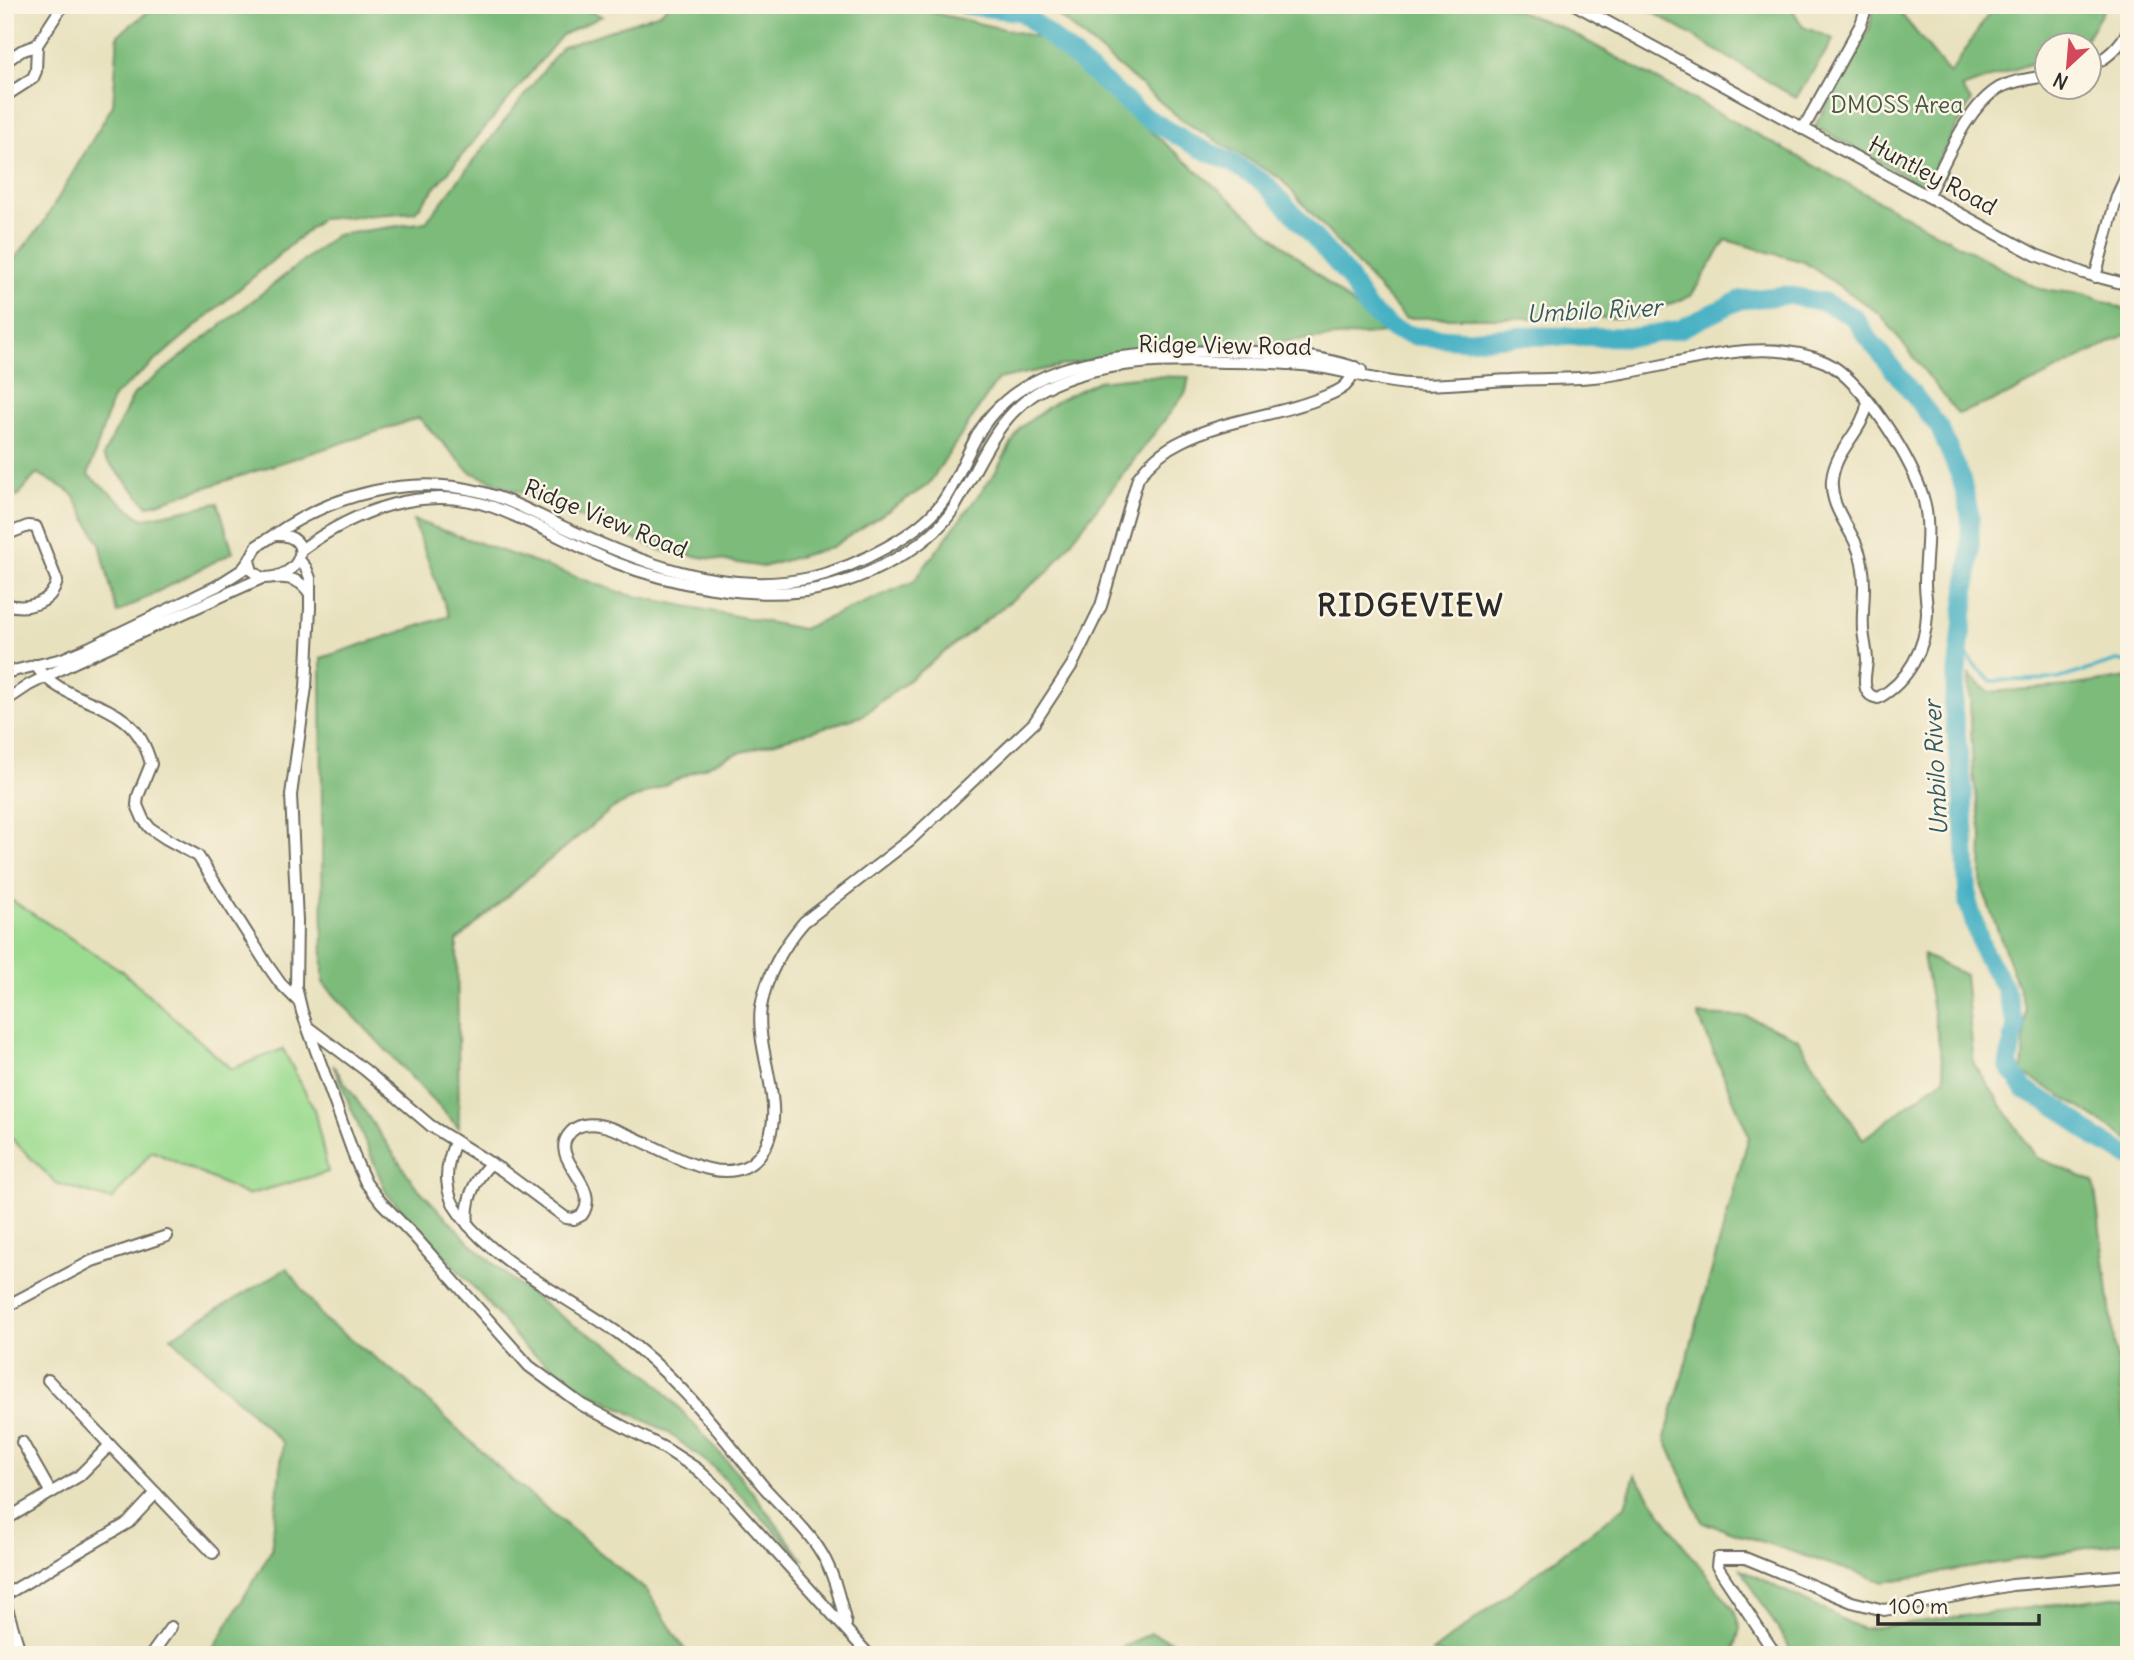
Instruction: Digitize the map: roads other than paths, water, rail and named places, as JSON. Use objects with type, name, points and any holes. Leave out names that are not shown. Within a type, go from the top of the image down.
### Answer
[{"type":"street","points":[[5,96],[33,78],[36,71],[37,45],[64,5]]},
{"type":"street","name":"Huntley Road","points":[[1576,5],[2036,255],[2095,277],[2129,285]]},
{"type":"street","points":[[1803,129],[1861,24],[1867,5]]},
{"type":"street","points":[[2102,60],[2117,48],[2129,29]]},
{"type":"street","points":[[5,62],[37,45]]},
{"type":"street","points":[[1927,196],[1967,122],[1987,97],[2009,84],[2032,79]]},
{"type":"street","points":[[2095,277],[2117,196],[2129,170]]},
{"type":"street","name":"Ridge View Road","points":[[5,673],[62,659],[88,648],[216,586],[242,570],[257,546],[304,516],[343,500],[392,487],[447,486],[485,493],[614,562],[662,579],[763,592],[802,591],[832,586],[859,576],[924,541],[952,512],[1004,421],[1023,402],[1049,386],[1090,370],[1157,362],[1261,363],[1354,371],[1402,384],[1438,384],[1600,377],[1731,353],[1769,350],[1809,356],[1828,363],[1847,376],[1881,418],[1911,468],[1924,498],[1928,525],[1925,634],[1902,681],[1878,698],[1872,697],[1865,684],[1867,663],[1863,630],[1862,562],[1839,514],[1832,491],[1837,462],[1863,423],[1868,402]]},
{"type":"street","points":[[309,1028],[365,1070],[431,1126],[491,1163],[566,1218],[574,1219],[586,1210],[586,1192],[565,1154],[564,1145],[573,1131],[584,1126],[614,1128],[718,1172],[743,1169],[758,1157],[769,1139],[774,1112],[761,1039],[761,1007],[768,984],[792,936],[804,922],[910,840],[1034,723],[1072,664],[1101,606],[1111,578],[1129,504],[1138,478],[1144,470],[1166,449],[1185,439],[1327,396],[1345,386],[1354,371]]},
{"type":"street","name":"Ridge View Road","points":[[5,701],[44,678],[268,578],[294,569],[300,556],[320,536],[384,507],[426,497],[474,501],[560,531]]},
{"type":"street","points":[[5,535],[28,526],[36,527],[57,581],[49,596],[42,602],[24,607],[5,604]]},
{"type":"street","points":[[274,535],[284,535],[293,540],[309,573],[306,687],[291,795],[296,876],[298,1000],[366,1183],[529,1366],[582,1405],[666,1449],[697,1469],[722,1492],[869,1655]]},
{"type":"street","points":[[249,561],[252,571],[268,578],[295,580],[305,586],[310,594]]},
{"type":"street","points":[[35,665],[44,678],[61,690],[116,712],[135,730],[148,751],[151,764],[138,796],[137,804],[143,819],[164,838],[198,856],[268,966],[298,1000]]},
{"type":"street","points":[[455,1142],[447,1161],[445,1177],[453,1205],[468,1225],[490,1246],[536,1280],[620,1334],[670,1378],[811,1537],[833,1576],[846,1627]]},
{"type":"street","points":[[468,1225],[467,1213],[473,1186],[491,1163]]},
{"type":"street","points":[[5,1307],[92,1261],[167,1236]]},
{"type":"street","points":[[48,1380],[213,1553]]},
{"type":"street","points":[[22,1442],[51,1493]]},
{"type":"street","points":[[5,1520],[89,1468],[110,1445]]},
{"type":"street","points":[[5,1595],[128,1523],[156,1493]]},
{"type":"street","points":[[1776,1655],[1717,1566],[1718,1558],[1745,1558],[1852,1602],[1884,1610],[2012,1585],[2129,1575]]},
{"type":"street","points":[[5,1602],[21,1655]]},
{"type":"street","points":[[151,1655],[171,1628]]},
{"type":"waterway","name":"Umbilo River","points":[[964,5],[1022,12],[1142,115],[1195,146],[1229,161],[1264,183],[1347,275],[1367,308],[1392,329],[1415,336],[1466,340],[1520,336],[1637,337],[1680,329],[1740,300],[1786,295],[1824,302],[1854,317],[1939,427],[1961,478],[1970,515],[1970,558],[1953,707],[1963,790],[1968,903],[1984,953],[2004,986],[2016,1025],[2008,1065],[2025,1090],[2062,1110],[2097,1139],[2129,1156]]},
{"type":"waterway","points":[[1961,645],[1974,665],[1991,681],[2058,679],[2117,661],[2129,663]]},
{"type":"district","name":"RIDGEVIEW","points":[[1411,605]]},
{"type":"park label","name":"DMOSS Area","points":[[1897,104]]}]
